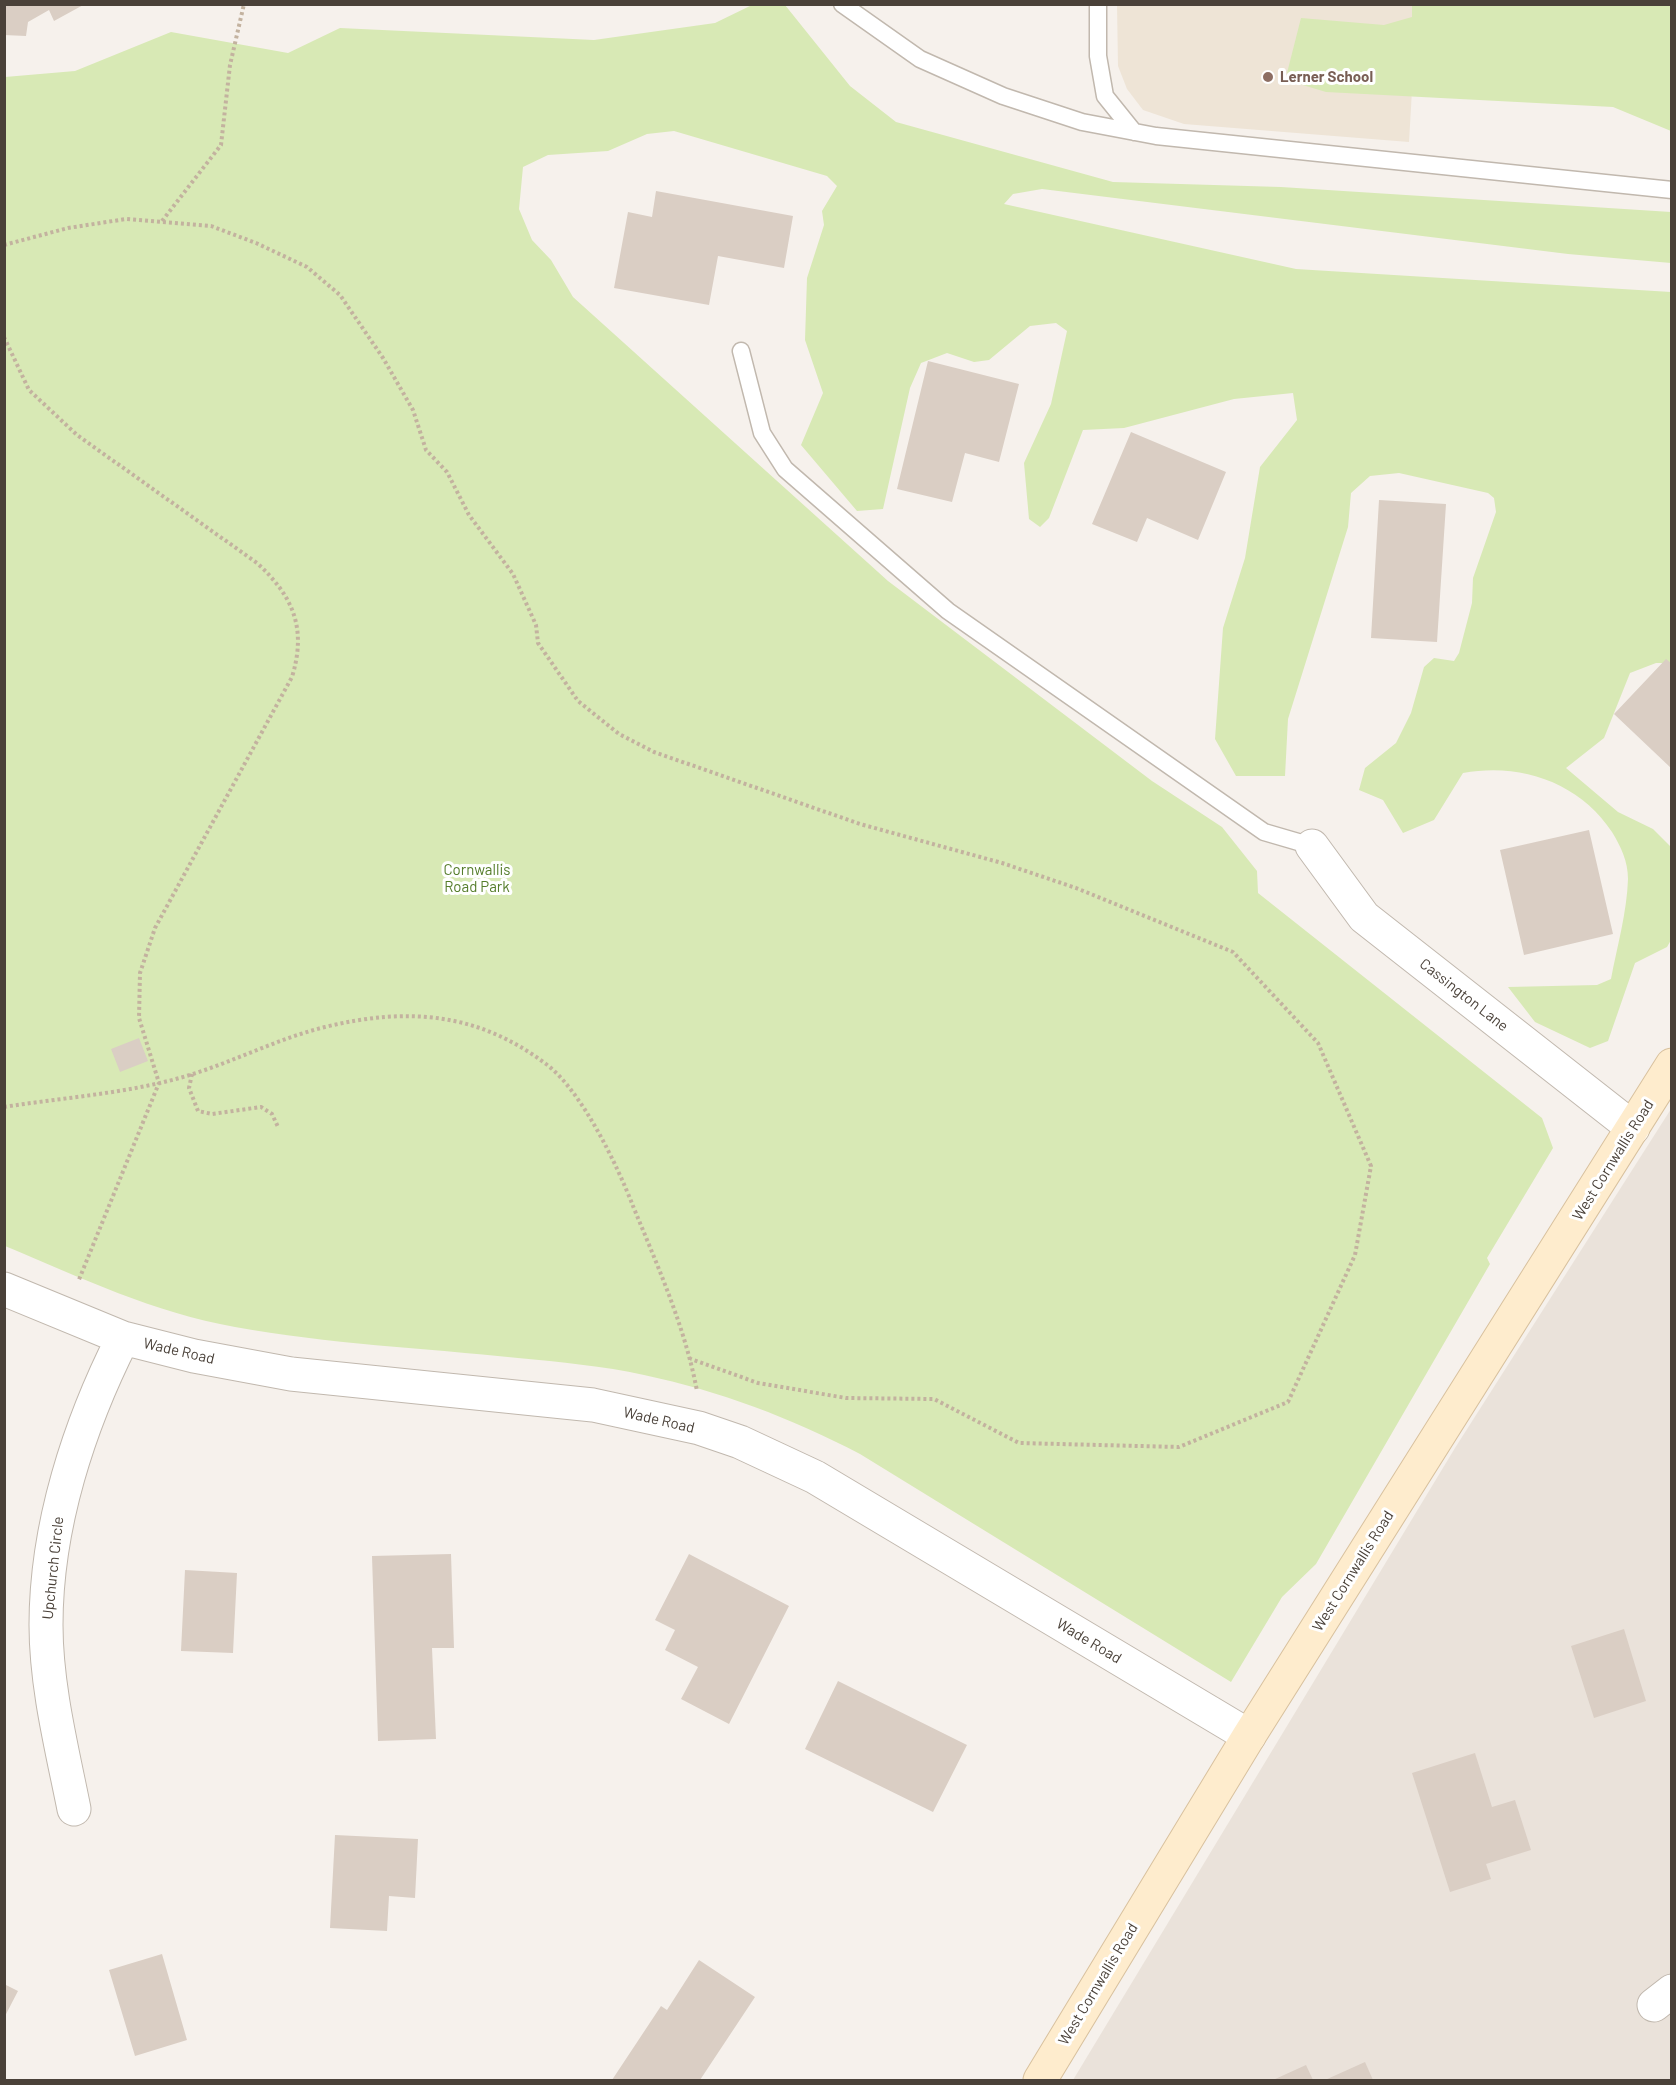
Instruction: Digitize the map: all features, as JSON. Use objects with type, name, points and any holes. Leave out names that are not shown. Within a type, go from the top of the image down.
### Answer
[{"type":"street","name":"Cassington Lane","points":[[1312,846],[1364,916],[1634,1128]]},
{"type":"street","name":"West Cornwallis Road","points":[[1040,2080],[1249,1736],[1634,1128],[1671,1065]]},
{"type":"street","name":"Wade Road","points":[[4,1289],[123,1338],[194,1356],[291,1374],[592,1405],[699,1428],[740,1442],[815,1477],[1249,1736]]},
{"type":"street","name":"Upchurch Circle","points":[[74,1809],[52,1695],[46,1626],[49,1581],[59,1511],[99,1384],[123,1338]]},
{"type":"lane","points":[[842,4],[920,59],[992,91],[1082,122],[1156,136],[1671,190]]},
{"type":"lane","points":[[1098,4],[1098,56],[1105,96],[1134,132]]},
{"type":"lane","points":[[741,351],[762,433],[785,469],[948,611],[1264,832],[1312,846]]},
{"type":"path","points":[[162,222],[221,145],[230,65],[244,4]]},
{"type":"path","points":[[4,245],[68,228],[126,219],[212,226],[256,243],[307,267],[340,295],[383,358],[413,410],[426,450],[447,472],[469,515],[513,574],[536,625],[538,644],[579,701],[619,734],[654,752],[860,824],[1002,864],[1076,888],[1233,952],[1318,1043],[1371,1166],[1355,1255],[1288,1402],[1179,1447],[1019,1443],[934,1399],[846,1398],[758,1383],[691,1359]]},
{"type":"path","points":[[4,337],[29,390],[77,435],[257,563],[279,584],[292,607],[298,632],[297,658],[292,677],[155,928],[146,952],[140,973],[139,1018],[159,1083],[78,1283]]},
{"type":"path","points":[[4,1107],[159,1083],[192,1074],[324,1027],[393,1016],[437,1016],[470,1023],[547,1065],[576,1098],[620,1173],[687,1342],[697,1393]]},
{"type":"path","points":[[192,1074],[189,1088],[198,1111],[212,1114],[261,1107],[272,1114],[278,1127]]},
{"type":"shaded area","name":"Lerner School","points":[[1117,5],[1417,5],[1409,142],[1184,124],[1143,110],[1127,89],[1118,66]]},
{"type":"shaded area","points":[[1671,1109],[1671,2080],[1073,2080],[1455,1448]]},
{"type":"green space","name":"Cornwallis Road Park","points":[[752,5],[785,5],[850,86],[896,122],[1113,182],[1281,187],[1671,212],[1671,263],[1568,254],[1042,189],[1013,194],[1004,204],[1296,269],[1671,292],[1671,663],[1656,663],[1630,673],[1604,738],[1566,768],[1618,812],[1653,829],[1671,847],[1671,940],[1667,947],[1635,963],[1608,1041],[1590,1048],[1535,1022],[1508,987],[1597,985],[1611,979],[1626,904],[1628,872],[1618,843],[1599,815],[1566,789],[1547,780],[1527,774],[1485,770],[1463,773],[1434,820],[1403,833],[1383,800],[1359,790],[1365,768],[1396,743],[1411,713],[1424,667],[1434,658],[1454,661],[1459,653],[1472,603],[1473,578],[1496,512],[1494,498],[1488,493],[1399,473],[1370,476],[1351,493],[1348,527],[1288,719],[1285,776],[1236,776],[1215,739],[1223,628],[1245,558],[1260,467],[1297,420],[1293,393],[1234,399],[1124,428],[1083,430],[1049,518],[1040,527],[1029,519],[1024,463],[1051,404],[1067,331],[1056,323],[1030,326],[989,360],[974,362],[947,353],[921,363],[910,388],[883,509],[857,511],[801,445],[823,393],[805,340],[807,278],[824,225],[822,211],[837,186],[827,176],[674,131],[647,134],[608,151],[548,155],[523,167],[519,209],[532,240],[551,260],[573,297],[888,581],[1152,781],[1222,827],[1257,871],[1258,893],[1542,1118],[1553,1148],[1487,1258],[1490,1264],[1316,1564],[1282,1597],[1231,1682],[860,1454],[755,1407],[700,1389],[613,1369],[305,1338],[205,1321],[118,1293],[5,1246],[5,77],[75,71],[171,32],[288,53],[340,28],[594,40],[715,23]]},
{"type":"green space","points":[[1412,5],[1671,5],[1671,131],[1613,107],[1326,92],[1296,83],[1287,73],[1301,18],[1384,25],[1412,17]]},
{"type":"building","points":[[4,4],[85,4],[54,21],[49,10],[28,22],[26,36],[4,35]]},
{"type":"building","points":[[656,191],[793,216],[784,268],[718,256],[709,305],[614,288],[628,212],[652,217]]},
{"type":"building","points":[[928,361],[1019,384],[999,462],[965,453],[952,502],[897,489]]},
{"type":"building","points":[[1131,432],[1226,472],[1198,540],[1147,518],[1137,542],[1092,524]]},
{"type":"building","points":[[1379,500],[1446,504],[1437,642],[1371,638]]},
{"type":"building","points":[[1666,659],[1672,664],[1672,769],[1614,714]]},
{"type":"building","points":[[1589,830],[1613,934],[1524,955],[1500,850]]},
{"type":"building","points":[[139,1038],[148,1061],[120,1072],[111,1049]]},
{"type":"building","points":[[451,1554],[454,1648],[432,1648],[436,1739],[378,1741],[372,1556]]},
{"type":"building","points":[[689,1554],[789,1606],[729,1724],[681,1699],[698,1667],[665,1650],[675,1630],[655,1620]]},
{"type":"building","points":[[185,1570],[237,1573],[233,1653],[181,1651]]},
{"type":"building","points":[[1624,1629],[1646,1701],[1594,1718],[1571,1646]]},
{"type":"building","points":[[838,1681],[967,1745],[933,1812],[805,1749]]},
{"type":"building","points":[[1475,1753],[1492,1807],[1515,1800],[1531,1850],[1486,1864],[1491,1879],[1450,1892],[1412,1773]]},
{"type":"building","points":[[335,1835],[418,1839],[415,1898],[389,1896],[387,1931],[330,1928]]},
{"type":"building","points":[[162,1954],[187,2040],[135,2056],[109,1970]]},
{"type":"building","points":[[699,1960],[755,1997],[700,2080],[612,2080],[661,2006],[667,2010]]},
{"type":"building","points":[[4,1984],[18,1991],[4,2018]]},
{"type":"building","points":[[1365,2062],[1373,2080],[1325,2080]]},
{"type":"building","points":[[1306,2065],[1313,2080],[1273,2080]]},
{"type":"place","name":"Lerner School","points":[[1268,77]]}]
